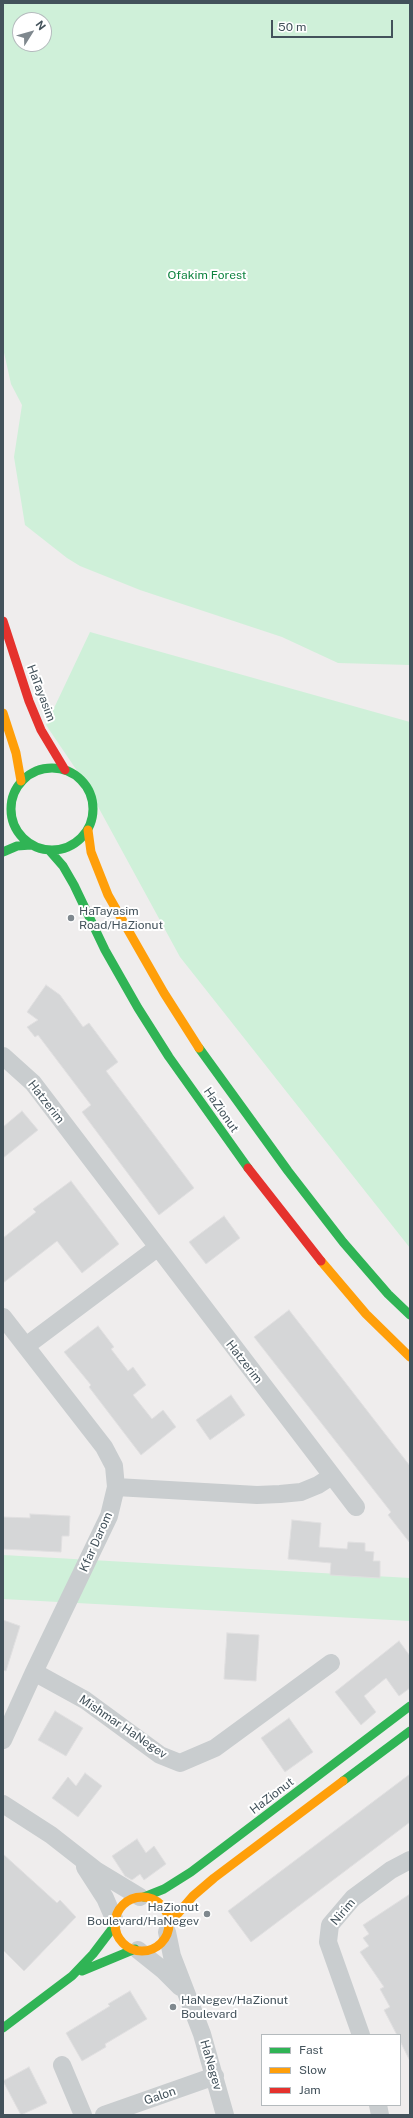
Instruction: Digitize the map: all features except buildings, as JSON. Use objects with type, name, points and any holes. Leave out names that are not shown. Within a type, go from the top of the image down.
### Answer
[{"type":"street","name":"HaTayasim","points":[[3,621],[29,701],[41,730],[65,770]]},
{"type":"street","points":[[3,713],[16,753],[21,781]]},
{"type":"street","points":[[3,852],[18,846],[31,845],[49,850],[70,846],[81,839],[88,830],[93,815],[90,791],[80,778],[58,768],[42,768],[27,775],[21,781],[16,788],[11,803],[12,819],[14,827],[31,845]]},
{"type":"street","points":[[3,811],[11,803]]},
{"type":"street","name":"HaZionut","points":[[88,830],[91,852],[108,895],[164,993],[193,1040],[288,1172],[343,1242],[388,1294],[410,1315]]},
{"type":"street","name":"HaZionut","points":[[49,850],[63,866],[74,885],[92,924],[138,1008],[169,1057],[232,1147],[321,1261],[366,1314],[410,1356]]},
{"type":"street","name":"Hatzerim","points":[[3,1056],[33,1083],[157,1248],[356,1507]]},
{"type":"street","points":[[26,1346],[157,1248]]},
{"type":"street","name":"Kfar Darom","points":[[3,1317],[104,1447],[114,1466],[116,1487],[109,1516],[3,1740]]},
{"type":"street","points":[[116,1487],[256,1495],[280,1494],[301,1492],[318,1485],[332,1476]]},
{"type":"street","name":"Mishmar HaNegev","points":[[34,1672],[85,1700],[160,1755],[180,1763],[215,1748],[331,1663]]},
{"type":"street","name":"HaZionut","points":[[142,1897],[164,1889],[191,1872],[410,1706]]},
{"type":"street","points":[[72,1976],[137,1950],[146,1950],[162,1942],[168,1928],[193,1896],[214,1878],[410,1731]]},
{"type":"street","points":[[3,1804],[51,1835],[76,1856],[108,1879],[142,1897],[151,1899],[160,1905],[166,1914],[168,1928]]},
{"type":"street","points":[[76,1856],[93,1879],[115,1923],[118,1936],[122,1942],[137,1950]]},
{"type":"street","name":"Nirim","points":[[361,2034],[328,1942],[330,1925],[353,1898],[391,1870],[410,1860]]},
{"type":"street","points":[[3,2028],[72,1976],[93,1954],[115,1923],[117,1914],[123,1905],[142,1897]]},
{"type":"street","name":"HaNegev","points":[[168,1928],[172,1956],[185,1994],[202,2034],[225,2115]]},
{"type":"street","name":"HaNegev","points":[[137,1950],[163,1970],[185,1994]]},
{"type":"street","points":[[62,2065],[83,2115]]},
{"type":"street","name":"Galon","points":[[104,2115],[215,2076]]},
{"type":"green space","name":"Ofakim Forest","points":[[3,3],[410,3],[410,665],[338,663],[282,637],[140,590],[80,566],[67,558],[25,525],[14,457],[22,405],[11,384],[3,348]]},
{"type":"green space","points":[[90,632],[410,722],[410,1248],[180,957],[84,781],[46,725]]},
{"type":"green space","points":[[3,1555],[410,1578],[410,1621],[3,1599]]},
{"type":"traffic: fast","points":[[44,768],[60,768],[75,774],[87,786],[93,801],[93,809],[93,817],[87,832],[75,844],[60,850],[44,850],[29,844],[17,832],[11,817],[11,801],[17,786],[29,774],[44,768]]},
{"type":"traffic: fast","points":[[3,852],[17,846],[31,845]]},
{"type":"traffic: fast","points":[[49,850],[63,866],[74,885],[105,950],[138,1008],[169,1057],[248,1168]]},
{"type":"traffic: fast","points":[[199,1048],[288,1171],[343,1242],[388,1294],[410,1315]]},
{"type":"traffic: fast","points":[[144,1897],[164,1889],[191,1872],[410,1706]]},
{"type":"traffic: fast","points":[[343,1781],[410,1731]]},
{"type":"traffic: fast","points":[[3,2028],[72,1976],[93,1954],[115,1925]]},
{"type":"traffic: fast","points":[[82,1971],[135,1949]]},
{"type":"traffic: slow","points":[[3,713],[16,753],[21,781]]},
{"type":"traffic: slow","points":[[88,830],[91,852],[108,895],[164,993],[199,1048]]},
{"type":"traffic: slow","points":[[321,1261],[366,1314],[410,1357]]},
{"type":"traffic: slow","points":[[168,1925],[193,1896],[214,1878],[343,1781]]},
{"type":"traffic: slow","points":[[142,1897],[157,1902],[161,1905],[164,1909],[169,1924],[164,1939],[161,1943],[157,1946],[142,1951],[127,1946],[123,1943],[120,1939],[115,1924],[120,1909],[123,1905],[127,1902],[142,1897]]},
{"type":"traffic: jam","points":[[3,621],[29,701],[41,730],[65,770]]},
{"type":"traffic: jam","points":[[248,1168],[321,1261]]},
{"type":"place","name":"HaTayasim Road/HaZionut","points":[[71,918]]},
{"type":"place","name":"HaZionut Boulevard/HaNegev","points":[[207,1914]]},
{"type":"place","name":"HaNegev/HaZionut Boulevard","points":[[173,2007]]}]
